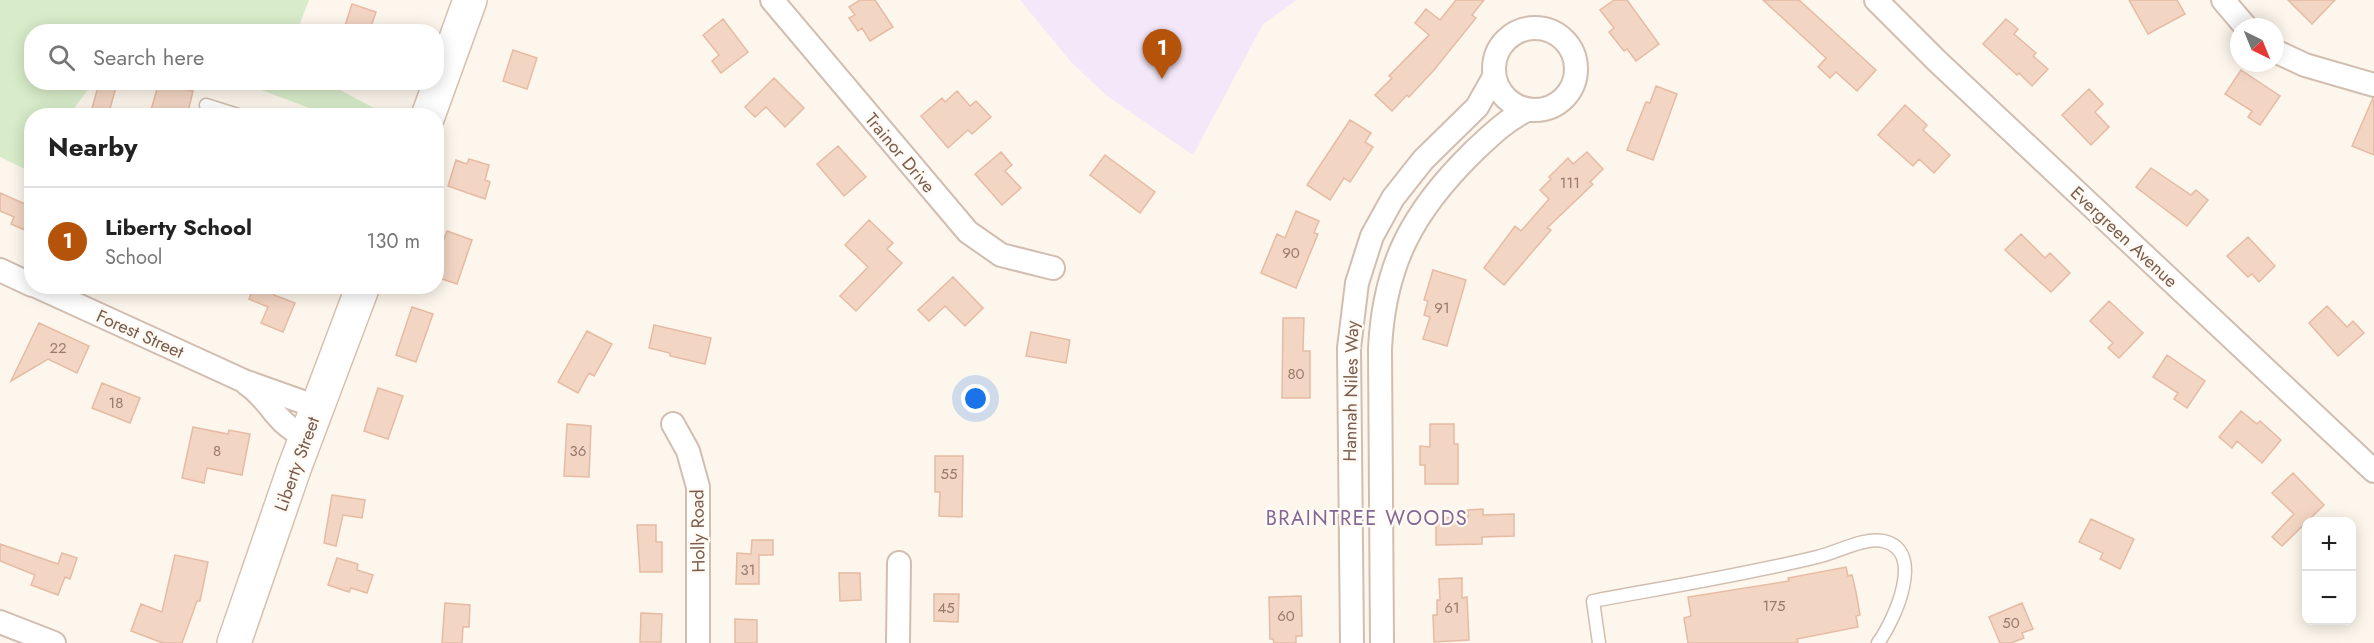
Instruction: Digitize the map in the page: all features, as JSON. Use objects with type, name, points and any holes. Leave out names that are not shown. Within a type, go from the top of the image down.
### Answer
[{"type":"main road","points":[[444,72],[470,0]]},
{"type":"main road","points":[[431,108],[437,90]]},
{"type":"main road","name":"Liberty Street","points":[[234,643],[311,422],[360,294]]},
{"type":"street","name":"Trainor Drive","points":[[772,0],[968,232],[1001,255],[1053,268]]},
{"type":"street","name":"Evergreen Avenue","points":[[1876,0],[1937,61],[2374,471]]},
{"type":"street","points":[[2223,0],[2238,18]]},
{"type":"street","name":"Hannah Niles Way","points":[[1352,643],[1350,333],[1354,299],[1366,251],[1379,222],[1402,185],[1477,107],[1494,77],[1498,51],[1506,40],[1518,32],[1531,28],[1546,29],[1565,40],[1576,59],[1576,75],[1572,89],[1556,106],[1544,110],[1527,110],[1499,128],[1446,181],[1419,215],[1400,248],[1389,282],[1381,320],[1382,643]]},
{"type":"street","points":[[2284,55],[2305,65],[2374,84]]},
{"type":"street","points":[[1494,77],[1500,91],[1508,101],[1527,110]]},
{"type":"street","points":[[0,270],[24,281]]},
{"type":"street","name":"Forest Street","points":[[54,294],[244,381],[311,422]]},
{"type":"street","name":"Forest Street","points":[[244,381],[259,394],[283,424],[311,422]]},
{"type":"street","name":"Holly Road","points":[[673,424],[688,451],[698,487],[698,643]]},
{"type":"street","points":[[1350,497],[1380,497]]},
{"type":"street","points":[[898,643],[899,563]]},
{"type":"street","points":[[0,622],[54,643]]},
{"type":"lane","points":[[206,105],[216,108]]},
{"type":"lane","points":[[1599,643],[1593,601],[1816,558],[1871,541],[1882,541],[1890,544],[1902,554],[1906,568],[1895,613],[1878,643]]},
{"type":"shaded area","points":[[1020,0],[1297,0],[1263,24],[1193,155],[1107,96],[1072,63]]},
{"type":"green space","points":[[0,0],[309,0],[300,24],[24,24],[24,90],[88,90],[74,108],[24,108],[24,169],[0,157]]},
{"type":"green space","points":[[262,90],[340,90],[374,108],[309,108]]},
{"type":"building","points":[[860,0],[875,0],[893,27],[870,41],[862,28],[858,31],[849,18],[855,15],[849,7]]},
{"type":"building","points":[[1456,0],[1484,0],[1472,15],[1476,18],[1434,70],[1409,97],[1407,95],[1392,111],[1375,95],[1392,78],[1389,76],[1429,35],[1415,23],[1426,9],[1440,20]]},
{"type":"building","points":[[1614,0],[1627,0],[1659,44],[1636,61],[1627,49],[1624,51],[1609,32],[1614,28],[1600,10]]},
{"type":"building","points":[[1763,0],[1799,0],[1876,70],[1857,91],[1836,72],[1830,78],[1818,67],[1826,58]]},
{"type":"building","points":[[2129,0],[2177,0],[2185,14],[2148,34]]},
{"type":"building","points":[[2288,0],[2335,0],[2312,24]]},
{"type":"building","points":[[352,4],[376,12],[372,24],[346,24]]},
{"type":"building","points":[[723,19],[748,52],[721,73],[712,61],[719,55],[703,35]]},
{"type":"building","points":[[2006,19],[2018,29],[2014,34],[2036,53],[2033,56],[2048,69],[2032,86],[1983,44]]},
{"type":"building","points":[[513,50],[537,58],[527,89],[503,81]]},
{"type":"building","points":[[2240,72],[2244,72],[2280,96],[2260,125],[2248,117],[2252,111],[2225,94]]},
{"type":"building","points":[[774,78],[804,108],[785,127],[766,107],[755,117],[745,107]]},
{"type":"building","points":[[1656,86],[1677,94],[1653,160],[1627,150],[1646,102],[1650,103]]},
{"type":"building","points":[[2089,89],[2103,104],[2095,112],[2109,127],[2091,145],[2062,115]]},
{"type":"building","points":[[97,90],[115,90],[110,108],[92,108]]},
{"type":"building","points":[[157,90],[193,91],[189,108],[152,108]]},
{"type":"building","points":[[957,91],[970,106],[976,101],[991,117],[972,134],[968,130],[948,148],[921,116],[942,98],[945,102]]},
{"type":"building","points":[[2374,98],[2374,155],[2352,146]]},
{"type":"building","points":[[1905,105],[1927,125],[1923,130],[1950,155],[1934,173],[1919,159],[1913,166],[1878,135]]},
{"type":"building","points":[[1350,120],[1371,133],[1365,142],[1373,147],[1350,182],[1344,178],[1330,200],[1307,185]]},
{"type":"building","points":[[838,146],[866,177],[844,196],[817,164]]},
{"type":"building","points":[[1001,152],[1012,165],[1005,171],[1021,188],[1002,205],[975,174]]},
{"type":"building","points":[[1587,152],[1603,169],[1590,182],[1593,184],[1547,228],[1551,230],[1504,285],[1484,268],[1515,226],[1521,231],[1549,199],[1540,190],[1551,179],[1549,177],[1568,158],[1573,164]]},
{"type":"building","points":[[1105,155],[1155,192],[1140,213],[1090,175]]},
{"type":"building","points":[[469,159],[489,165],[485,180],[490,182],[485,199],[448,186],[456,160],[467,164]]},
{"type":"building","points":[[2151,168],[2191,195],[2196,190],[2208,200],[2187,226],[2136,187]]},
{"type":"building","points":[[0,193],[24,204],[24,230],[11,224],[14,217],[0,211]]},
{"type":"building","points":[[1296,211],[1319,221],[1314,233],[1318,234],[1296,288],[1261,273],[1277,234],[1285,238]]},
{"type":"building","points":[[869,220],[893,243],[887,249],[902,263],[856,311],[840,296],[868,267],[845,245]]},
{"type":"building","points":[[447,231],[472,240],[457,284],[444,280],[444,239]]},
{"type":"building","points":[[2021,234],[2045,258],[2050,253],[2070,273],[2051,292],[2005,250]]},
{"type":"building","points":[[2248,237],[2275,266],[2259,282],[2252,274],[2248,277],[2227,256]]},
{"type":"building","points":[[1433,270],[1466,280],[1447,346],[1423,339],[1430,317],[1424,315],[1428,301],[1424,300]]},
{"type":"building","points":[[953,277],[983,308],[965,326],[945,306],[929,321],[918,310]]},
{"type":"building","points":[[251,294],[274,294],[295,303],[283,332],[261,323],[268,307],[249,299]]},
{"type":"building","points":[[2109,301],[2143,333],[2119,358],[2108,348],[2113,343],[2090,321]]},
{"type":"building","points":[[2327,306],[2347,327],[2353,321],[2364,333],[2338,356],[2309,323]]},
{"type":"building","points":[[412,307],[433,314],[416,362],[396,355]]},
{"type":"building","points":[[1283,318],[1304,318],[1303,351],[1310,351],[1310,398],[1282,398]]},
{"type":"building","points":[[39,323],[89,346],[77,373],[48,359],[11,381]]},
{"type":"building","points":[[654,325],[711,338],[705,364],[670,356],[670,353],[649,348]]},
{"type":"building","points":[[587,331],[612,344],[594,376],[589,373],[578,393],[558,382]]},
{"type":"building","points":[[1031,332],[1070,340],[1066,363],[1026,356]]},
{"type":"building","points":[[2167,355],[2205,381],[2187,408],[2174,399],[2178,393],[2153,377]]},
{"type":"building","points":[[102,383],[140,398],[130,423],[92,408]]},
{"type":"building","points":[[378,388],[403,396],[388,439],[364,431]]},
{"type":"building","points":[[2241,411],[2257,424],[2260,421],[2281,440],[2262,463],[2237,441],[2232,448],[2219,437]]},
{"type":"building","points":[[567,424],[591,426],[589,477],[564,476]]},
{"type":"building","points":[[1430,424],[1454,424],[1454,444],[1458,444],[1458,484],[1425,484],[1425,465],[1420,465],[1420,446],[1430,447]]},
{"type":"building","points":[[193,427],[228,434],[229,430],[250,434],[242,475],[207,468],[204,483],[182,478]]},
{"type":"building","points":[[935,456],[963,456],[962,517],[939,516],[940,492],[935,492]]},
{"type":"building","points":[[2293,473],[2324,505],[2312,517],[2302,517],[2302,526],[2282,546],[2272,537],[2294,514],[2272,493]]},
{"type":"building","points":[[332,495],[365,500],[362,518],[343,515],[336,546],[324,543]]},
{"type":"building","points":[[1483,509],[1483,515],[1514,514],[1514,536],[1482,537],[1482,544],[1436,545],[1436,518],[1468,517],[1468,510]]},
{"type":"building","points":[[2091,519],[2134,539],[2120,569],[2100,559],[2103,553],[2079,542]]},
{"type":"building","points":[[637,525],[656,525],[656,542],[662,542],[662,572],[640,572]]},
{"type":"building","points":[[752,540],[773,540],[773,555],[759,555],[759,584],[736,584],[737,553],[751,554]]},
{"type":"building","points":[[0,544],[58,564],[62,553],[77,558],[70,579],[65,577],[58,595],[31,585],[35,575],[0,561]]},
{"type":"building","points":[[175,555],[208,562],[200,601],[197,601],[182,643],[163,643],[131,631],[141,604],[162,612]]},
{"type":"building","points":[[337,558],[358,564],[357,570],[373,575],[367,593],[351,588],[349,592],[328,585]]},
{"type":"building","points":[[1846,567],[1848,576],[1852,575],[1856,592],[1860,615],[1856,616],[1858,627],[1797,639],[1798,643],[1688,643],[1684,618],[1691,616],[1688,597],[1789,581],[1788,578]]},
{"type":"building","points":[[839,573],[860,573],[861,600],[840,601]]},
{"type":"building","points":[[1462,578],[1462,598],[1467,597],[1469,640],[1434,642],[1433,615],[1437,615],[1437,600],[1440,600],[1439,579]]},
{"type":"building","points":[[934,594],[959,594],[958,622],[934,621]]},
{"type":"building","points":[[1301,596],[1302,636],[1296,636],[1296,643],[1274,643],[1273,639],[1270,639],[1269,597]]},
{"type":"building","points":[[445,603],[470,605],[469,627],[463,627],[462,643],[442,643]]},
{"type":"building","points":[[2022,603],[2033,629],[2022,633],[2024,638],[2011,643],[2000,643],[1989,617]]},
{"type":"building","points":[[641,613],[662,614],[661,642],[640,642]]},
{"type":"building","points":[[735,619],[757,620],[757,643],[735,643]]},
{"type":"place","name":"Liberty School","points":[[1162,79]]},
{"type":"district","name":"BRAINTREE WOODS","points":[[1367,518]]}]
